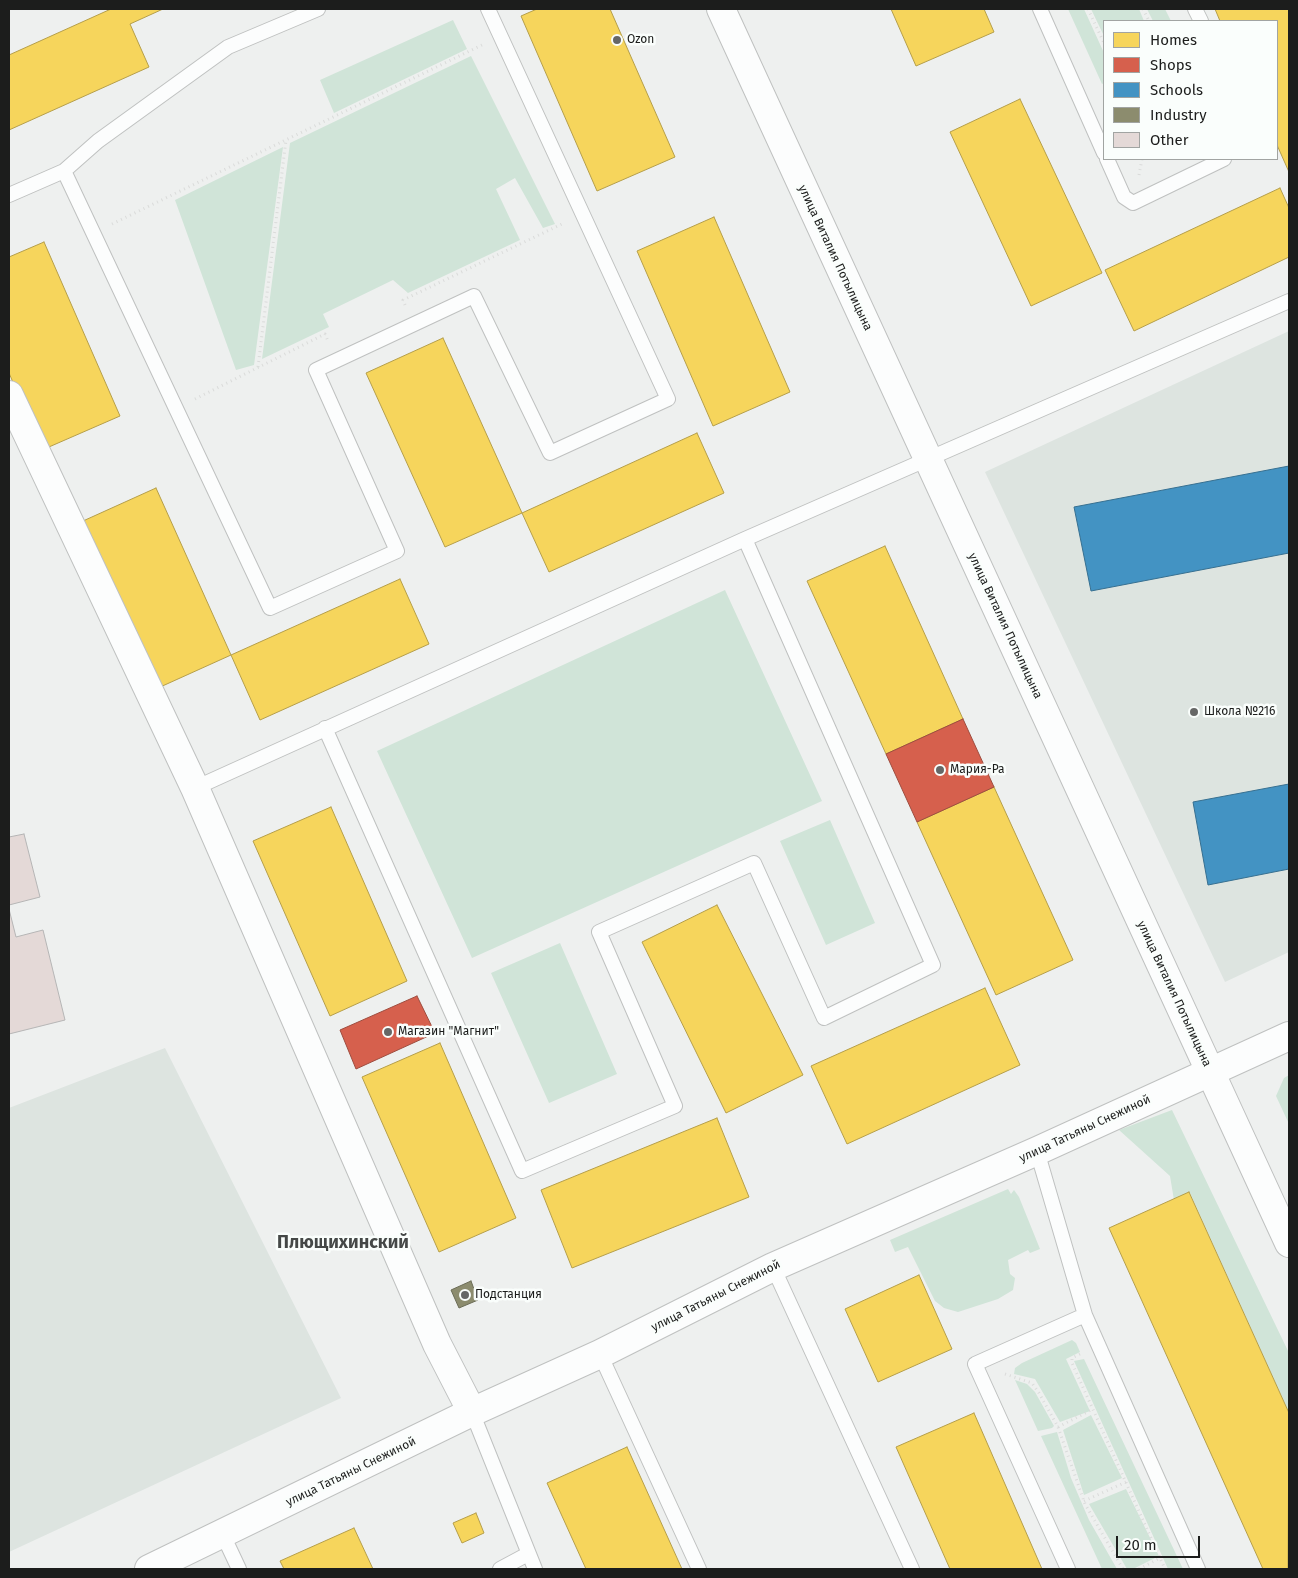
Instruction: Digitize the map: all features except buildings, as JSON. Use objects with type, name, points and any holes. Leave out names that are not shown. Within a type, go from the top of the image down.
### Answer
[{"type":"street","name":"улица Виталия Потылицына","points":[[720,9],[1289,1243]]},
{"type":"street","points":[[9,395],[196,788],[436,1344],[472,1412]]},
{"type":"street","name":"улица Татьяны Снежиной","points":[[149,1569],[223,1535],[472,1412],[600,1354],[773,1267],[1037,1151],[1289,1036]]},
{"type":"lane","points":[[9,195],[64,170],[98,141],[228,47],[318,9]]},
{"type":"lane","points":[[64,170],[270,608],[397,551],[316,370],[474,296],[550,453],[668,399],[488,9]]},
{"type":"lane","points":[[1040,9],[1103,150]]},
{"type":"lane","points":[[1107,160],[1124,197],[1133,203],[1222,160]]},
{"type":"lane","points":[[196,788],[745,539],[1289,301]]},
{"type":"lane","points":[[325,728],[522,1171],[675,1106],[599,932],[754,863],[824,1018],[933,965],[745,539]]},
{"type":"lane","points":[[1037,1151],[1085,1315],[1198,1569]]},
{"type":"lane","points":[[773,1267],[912,1569]]},
{"type":"lane","points":[[1068,1569],[975,1364],[1085,1315]]},
{"type":"lane","points":[[600,1354],[699,1569]]},
{"type":"lane","points":[[472,1412],[535,1569]]},
{"type":"lane","points":[[223,1535],[239,1569]]},
{"type":"lane","points":[[500,1569],[528,1554]]},
{"type":"path","points":[[1088,9],[1103,41]]},
{"type":"path","points":[[94,234],[123,218],[469,53],[500,34]]},
{"type":"path","points":[[258,368],[286,140]]},
{"type":"path","points":[[1097,1343],[1071,1360],[1165,1569]]},
{"type":"path","points":[[975,1364],[1032,1382],[1058,1427],[1084,1501],[1123,1569]]},
{"type":"path","points":[[1058,1427],[1093,1410]]},
{"type":"path","points":[[1084,1501],[1126,1482]]},
{"type":"path","points":[[1139,1569],[1160,1558]]},
{"type":"shaded area","name":"Школа №216","points":[[1289,331],[1289,952],[1225,982],[985,472]]},
{"type":"shaded area","points":[[165,1048],[341,1398],[9,1552],[9,1108]]},
{"type":"green space","points":[[1068,9],[1084,9],[1103,51],[1102,84]]},
{"type":"green space","points":[[1091,9],[1139,9],[1144,20],[1103,20],[1103,34]]},
{"type":"green space","points":[[1147,9],[1165,9],[1170,20],[1152,20]]},
{"type":"green space","points":[[453,20],[467,49],[334,113],[320,80]]},
{"type":"green space","points":[[471,56],[555,224],[543,228],[515,178],[496,189],[520,240],[408,293],[393,280],[323,314],[329,327],[262,359],[290,143]]},
{"type":"green space","points":[[283,147],[254,365],[236,370],[175,200]]},
{"type":"green space","points":[[725,590],[822,801],[472,958],[377,751]]},
{"type":"green space","points":[[830,820],[875,923],[826,945],[780,841]]},
{"type":"green space","points":[[560,943],[617,1074],[549,1103],[491,973]]},
{"type":"green space","points":[[1289,1075],[1289,1124],[1276,1096],[1284,1078]]},
{"type":"green space","points":[[1172,1110],[1289,1353],[1289,1413],[1190,1193],[1174,1200],[1170,1176],[1119,1130]]},
{"type":"green space","points":[[1008,1189],[1011,1194],[1014,1190],[1019,1197],[1040,1249],[1030,1253],[1028,1250],[1008,1260],[1010,1274],[1015,1278],[1013,1290],[998,1299],[958,1312],[944,1308],[935,1301],[908,1247],[895,1252],[890,1240]]},
{"type":"green space","points":[[1072,1340],[1076,1343],[1080,1352],[1066,1359],[1090,1411],[1060,1422],[1035,1379],[1014,1374],[1015,1368],[1022,1363]]},
{"type":"green space","points":[[1084,1359],[1183,1569],[1168,1569],[1074,1361]]},
{"type":"green space","points":[[1015,1380],[1027,1384],[1035,1392],[1054,1426],[1052,1428],[1038,1431]]},
{"type":"green space","points":[[1091,1415],[1122,1478],[1084,1495],[1063,1430]]},
{"type":"green space","points":[[1057,1432],[1071,1478],[1089,1520],[1117,1569],[1102,1569],[1041,1436]]},
{"type":"green space","points":[[1126,1489],[1159,1556],[1133,1569],[1127,1569],[1089,1504]]},
{"type":"place","name":"Ozon","points":[[617,40]]},
{"type":"place","name":"Школа №216","points":[[1194,712]]},
{"type":"place","name":"Мария-Ра","points":[[940,770]]},
{"type":"place","name":"Магазин \"Магнит\"","points":[[388,1032]]},
{"type":"place","name":"Подстанция","points":[[465,1295]]},
{"type":"district","name":"Плющихинский","points":[[343,1243]]}]
